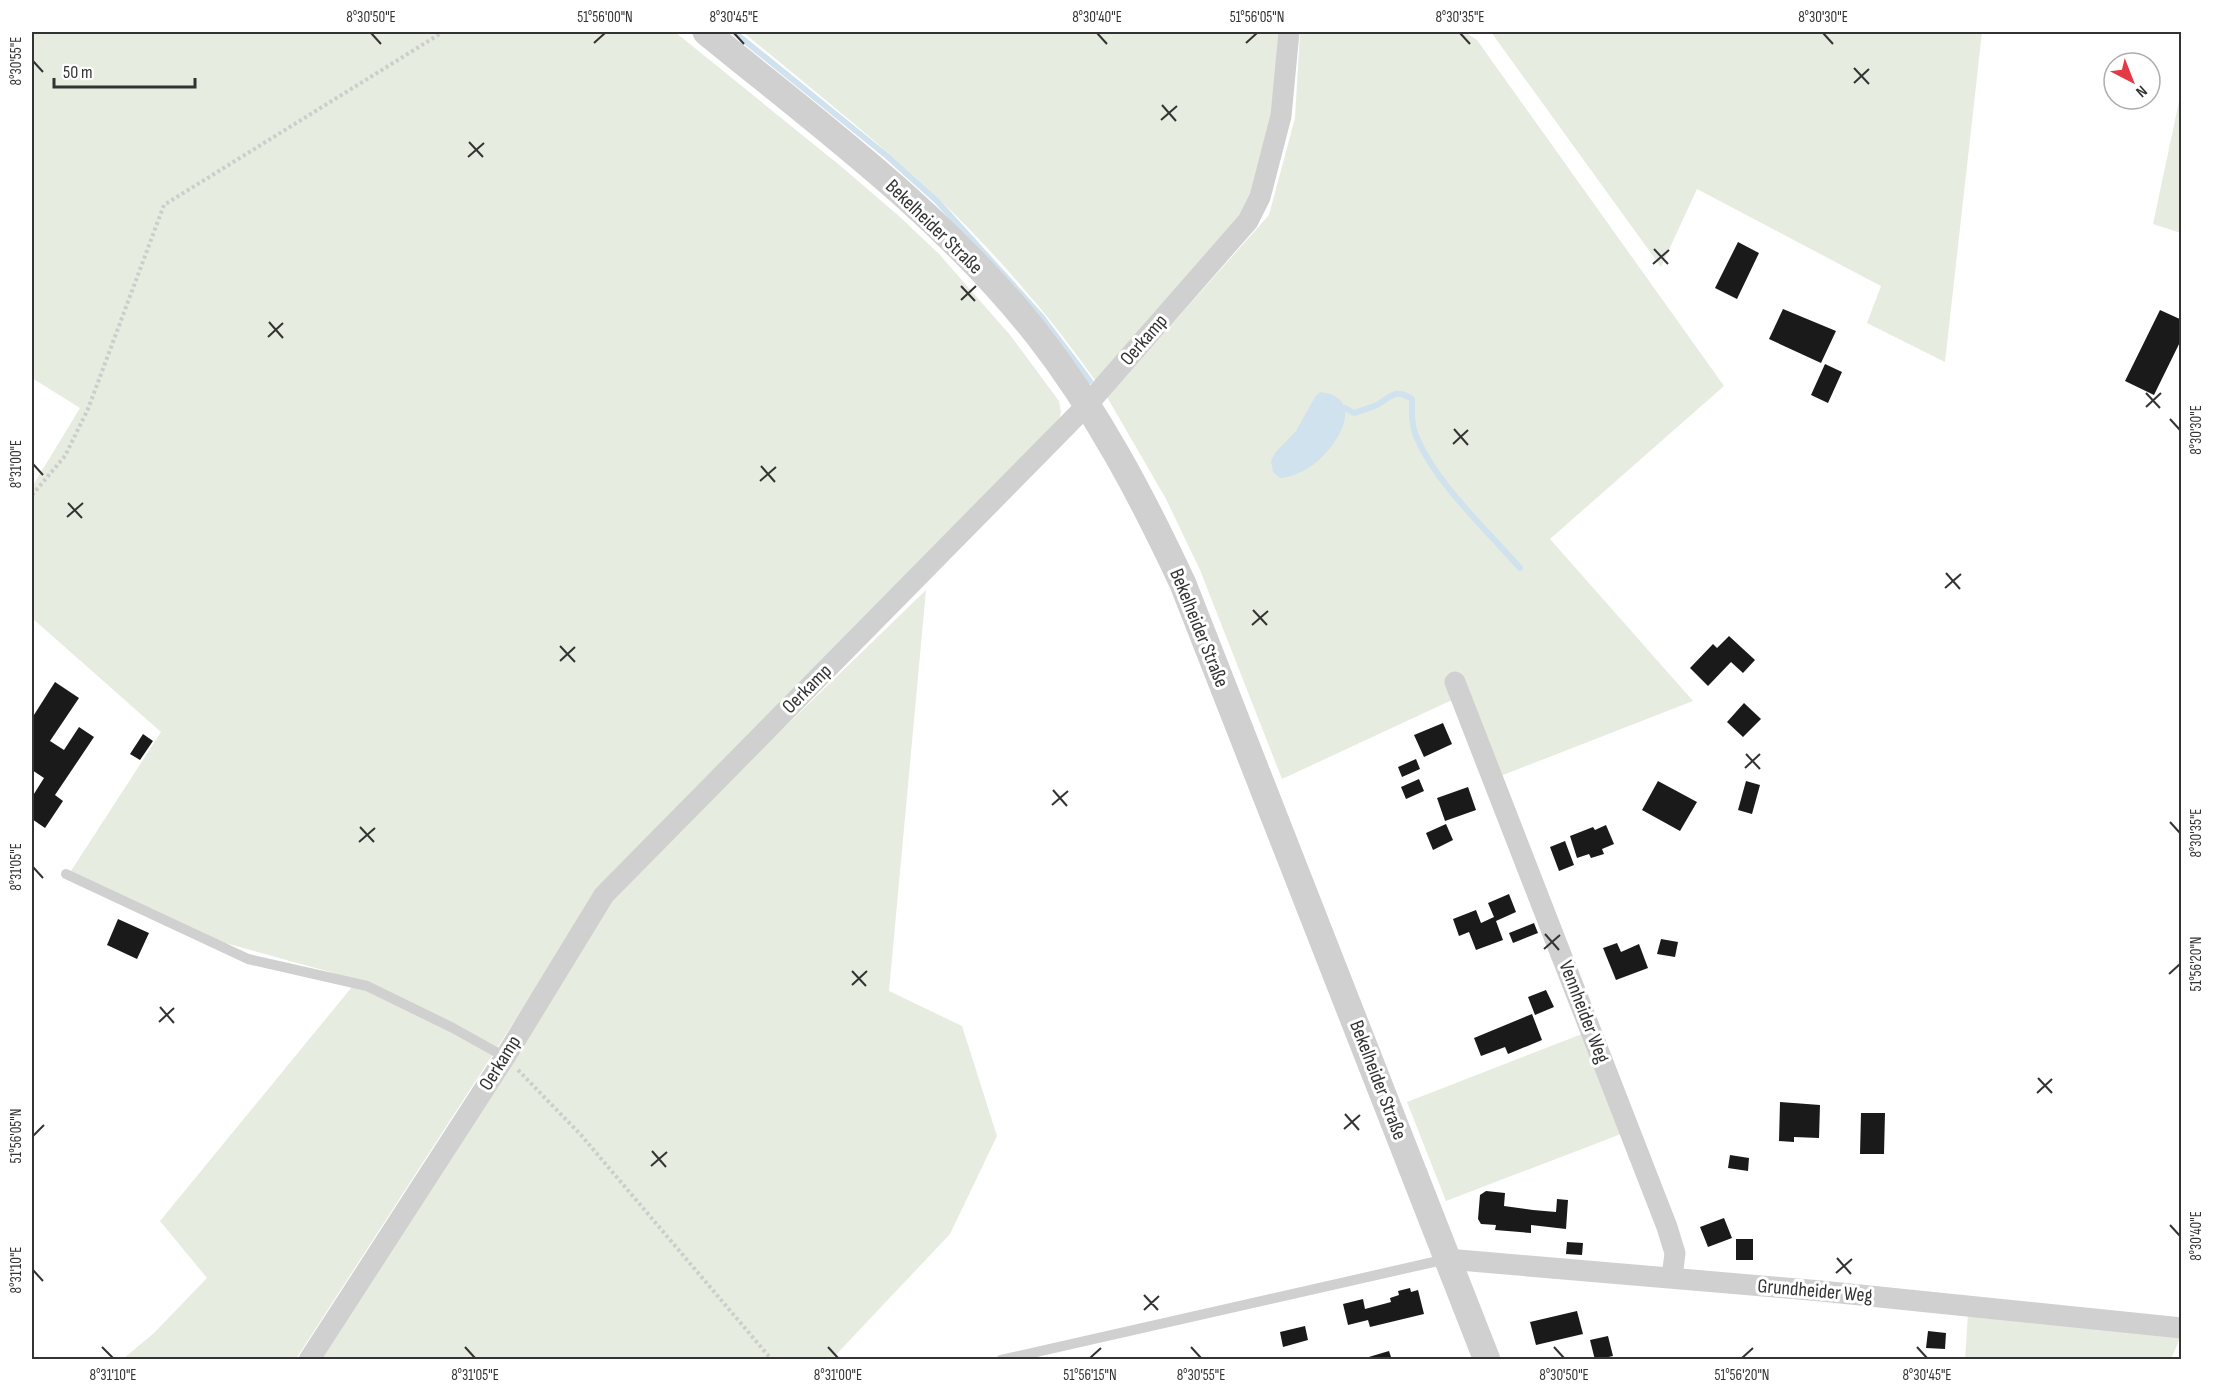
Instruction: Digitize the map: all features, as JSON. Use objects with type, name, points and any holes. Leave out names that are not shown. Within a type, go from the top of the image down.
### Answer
[{"type":"street","name":"Bekelheider Straße","points":[[706,32],[908,199],[949,238],[1002,293],[1036,333],[1087,405],[1123,463],[1149,511],[1183,584],[1487,1359]]},
{"type":"street","name":"Oerkamp","points":[[309,1359],[505,1057],[604,895],[1087,405],[1248,222],[1260,196],[1281,116],[1289,32]]},
{"type":"street","name":"Vennheider Weg","points":[[1455,682],[1667,1227],[1675,1253],[1672,1278]]},
{"type":"street","name":"Grundheider Weg","points":[[1447,1259],[1672,1278],[2181,1328]]},
{"type":"lane","points":[[66,874],[248,959],[368,986],[453,1028],[505,1057]]},
{"type":"lane","points":[[1001,1359],[1447,1259]]},
{"type":"path","points":[[32,495],[65,456],[88,410],[164,205],[443,32]]},
{"type":"path","points":[[505,1057],[581,1135],[772,1359]]},
{"type":"shaded area","points":[[32,32],[675,32],[843,168],[939,254],[1010,335],[1059,401],[1061,412],[1059,420],[685,798],[599,890],[296,1359],[123,1359],[154,1333],[207,1278],[160,1221],[356,982],[330,972],[214,940],[71,871],[161,732],[32,618],[32,487],[80,408],[32,378]]},
{"type":"shaded area","points":[[743,32],[1281,32],[1270,127],[1259,173],[1242,218],[1097,383],[1042,311],[962,221],[892,157]]},
{"type":"shaded area","points":[[1300,32],[1465,32],[1477,40],[1724,386],[1550,539],[1693,701],[1485,782],[1452,700],[1282,779],[1200,570],[1166,499],[1107,397],[1269,215],[1295,118]]},
{"type":"shaded area","points":[[1491,32],[1982,32],[1945,362],[1867,323],[1881,286],[1697,189],[1661,267]]},
{"type":"shaded area","points":[[2181,92],[2181,233],[2153,224]]},
{"type":"shaded area","points":[[926,590],[889,991],[962,1026],[997,1136],[950,1234],[832,1359],[318,1360],[611,902],[726,784]]},
{"type":"shaded area","points":[[1582,1034],[1621,1134],[1446,1201],[1407,1102]]},
{"type":"shaded area","points":[[1968,1314],[2181,1336],[2171,1359],[1965,1360]]},
{"type":"water","points":[[1320,392],[1334,396],[1343,403],[1344,424],[1339,435],[1314,464],[1298,473],[1280,478],[1273,472],[1271,461],[1275,453],[1296,431]]},
{"type":"building","points":[[1738,242],[1759,253],[1737,299],[1715,288]]},
{"type":"building","points":[[1783,309],[1836,331],[1821,363],[1769,339]]},
{"type":"building","points":[[2160,310],[2182,320],[2182,338],[2154,395],[2125,381]]},
{"type":"building","points":[[1825,364],[1842,372],[1828,403],[1811,395]]},
{"type":"building","points":[[1729,636],[1755,660],[1743,673],[1731,662],[1708,686],[1690,668],[1713,644],[1717,648]]},
{"type":"building","points":[[55,682],[79,698],[50,741],[64,750],[79,727],[94,737],[55,795],[63,801],[45,828],[32,819],[32,797],[44,778],[32,770],[32,718]]},
{"type":"building","points":[[1744,703],[1761,719],[1743,737],[1727,722]]},
{"type":"building","points":[[1443,723],[1452,744],[1424,757],[1414,735]]},
{"type":"building","points":[[143,734],[153,741],[140,760],[130,754]]},
{"type":"building","points":[[1416,759],[1420,769],[1402,777],[1398,767]]},
{"type":"building","points":[[1419,779],[1424,791],[1406,799],[1401,787]]},
{"type":"building","points":[[1658,781],[1697,802],[1680,831],[1642,810]]},
{"type":"building","points":[[1746,781],[1760,785],[1752,814],[1738,810]]},
{"type":"building","points":[[1468,787],[1476,810],[1445,821],[1437,798]]},
{"type":"building","points":[[1446,824],[1453,840],[1433,850],[1426,833]]},
{"type":"building","points":[[1606,825],[1614,844],[1602,849],[1604,854],[1591,858],[1589,854],[1577,858],[1570,836],[1593,827],[1595,830]]},
{"type":"building","points":[[1565,841],[1574,865],[1559,871],[1550,847]]},
{"type":"building","points":[[1509,894],[1516,912],[1496,921],[1503,940],[1476,950],[1469,932],[1459,936],[1453,919],[1476,910],[1481,923],[1494,917],[1488,903]]},
{"type":"building","points":[[118,919],[149,933],[137,959],[107,945]]},
{"type":"building","points":[[1534,923],[1538,933],[1513,943],[1509,933]]},
{"type":"building","points":[[1661,939],[1678,942],[1675,957],[1657,954]]},
{"type":"building","points":[[1617,943],[1621,952],[1639,944],[1648,968],[1616,980],[1603,948]]},
{"type":"building","points":[[1546,990],[1554,1007],[1535,1015],[1528,997]]},
{"type":"building","points":[[1532,1014],[1542,1040],[1508,1054],[1505,1047],[1481,1056],[1474,1038]]},
{"type":"building","points":[[1780,1102],[1820,1105],[1819,1138],[1794,1137],[1794,1142],[1779,1141]]},
{"type":"building","points":[[1861,1113],[1885,1113],[1884,1154],[1860,1154]]},
{"type":"building","points":[[1730,1155],[1749,1158],[1748,1171],[1728,1168]]},
{"type":"building","points":[[1486,1191],[1505,1193],[1504,1206],[1533,1210],[1556,1212],[1557,1199],[1568,1200],[1566,1229],[1531,1225],[1531,1233],[1495,1230],[1496,1225],[1481,1224],[1478,1219],[1480,1195]]},
{"type":"building","points":[[1724,1218],[1732,1238],[1708,1247],[1700,1227]]},
{"type":"building","points":[[1736,1239],[1753,1239],[1753,1260],[1736,1260]]},
{"type":"building","points":[[1567,1242],[1583,1243],[1582,1255],[1566,1254]]},
{"type":"building","points":[[1410,1288],[1411,1292],[1418,1290],[1424,1314],[1370,1327],[1368,1320],[1348,1325],[1343,1304],[1363,1299],[1365,1309],[1391,1302],[1390,1298],[1399,1295],[1398,1291]]},
{"type":"building","points":[[1577,1311],[1583,1334],[1536,1345],[1530,1322]]},
{"type":"building","points":[[1305,1326],[1308,1340],[1283,1347],[1280,1332]]},
{"type":"building","points":[[1928,1331],[1946,1333],[1945,1349],[1926,1348]]},
{"type":"building","points":[[1608,1336],[1613,1356],[1595,1360],[1590,1340]]},
{"type":"building","points":[[1389,1351],[1392,1360],[1362,1360],[1362,1359]]},
{"type":"waterway","points":[[734,32],[887,156],[937,201],[1041,316],[1090,381]]},
{"type":"waterway","points":[[1345,408],[1354,413],[1377,405],[1394,394],[1401,394],[1412,399],[1414,431],[1425,454],[1449,489],[1520,568]]}]
